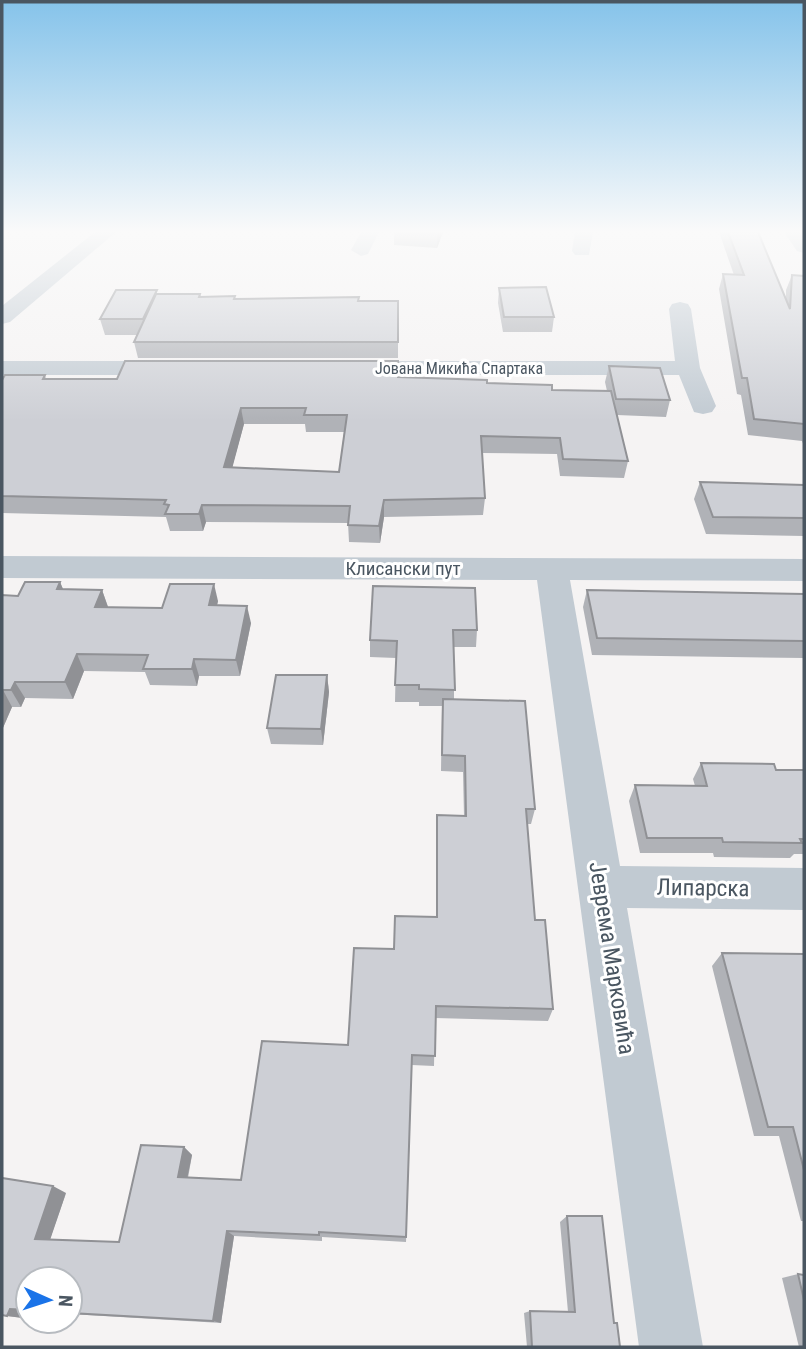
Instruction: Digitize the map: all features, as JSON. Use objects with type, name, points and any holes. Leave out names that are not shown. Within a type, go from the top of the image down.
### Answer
[{"type":"street","points":[[2,317],[29,295]]},
{"type":"street","points":[[680,309],[688,368],[703,406]]},
{"type":"street","points":[[2,368],[195,368]]},
{"type":"street","name":"Јована Микића Спартака","points":[[333,368],[688,368]]},
{"type":"street","name":"Клисански пут","points":[[2,567],[804,570]]},
{"type":"street","name":"Јеврема Марковића","points":[[552,569],[671,1347]]},
{"type":"street","name":"Липарска","points":[[602,887],[804,889]]},
{"type":"building","points":[[113,295],[155,295],[143,319],[100,319]]},
{"type":"building","points":[[156,295],[235,296],[234,299],[359,297],[358,301],[398,301],[398,342],[134,342]]},
{"type":"building","points":[[500,295],[548,295],[554,317],[504,317]]},
{"type":"building","points":[[727,295],[784,295],[790,309],[791,295],[804,295],[804,424],[754,419],[747,378],[742,378]]},
{"type":"building","points":[[125,361],[398,361],[398,377],[552,385],[552,390],[611,391],[628,461],[563,459],[560,438],[481,436],[485,498],[384,500],[379,526],[348,525],[350,506],[202,505],[199,514],[165,514],[169,505],[164,504],[166,500],[2,496],[2,380],[5,375],[45,375],[43,379],[117,379]],"holes":[[[241,408],[306,408],[304,415],[347,415],[339,472],[224,467]]]},
{"type":"building","points":[[609,366],[660,368],[670,400],[616,399]]},
{"type":"building","points":[[700,482],[804,485],[804,518],[713,517]]},
{"type":"building","points":[[25,582],[60,582],[57,589],[102,590],[95,607],[162,608],[170,584],[214,584],[209,605],[247,606],[236,660],[194,659],[192,669],[143,669],[148,655],[77,654],[65,682],[15,682],[11,690],[2,692],[2,595],[18,596]]},
{"type":"building","points":[[373,586],[475,588],[477,630],[453,630],[455,690],[395,685],[397,641],[370,640]]},
{"type":"building","points":[[587,590],[804,594],[804,641],[597,638]]},
{"type":"building","points":[[276,675],[327,675],[321,729],[267,728]]},
{"type":"building","points":[[443,699],[525,701],[535,809],[526,809],[535,920],[545,920],[553,1009],[436,1006],[435,1056],[412,1055],[406,1237],[227,1231],[213,1321],[84,1314],[84,1265],[14,1265],[14,1309],[10,1309],[7,1316],[2,1315],[2,1178],[53,1186],[35,1239],[119,1242],[141,1145],[184,1147],[178,1177],[241,1180],[262,1041],[348,1045],[354,948],[394,949],[395,916],[437,917],[437,815],[466,816],[465,756],[442,755]]},
{"type":"building","points":[[701,763],[774,764],[776,770],[804,770],[804,839],[800,839],[802,843],[723,842],[722,838],[647,838],[635,785],[707,786]]},
{"type":"building","points":[[722,953],[804,954],[804,1170],[793,1127],[768,1127]]},
{"type":"building","points":[[567,1216],[602,1216],[614,1323],[617,1323],[620,1347],[532,1347],[530,1311],[575,1312]]},
{"type":"building","points":[[798,1274],[804,1275],[804,1300]]}]
